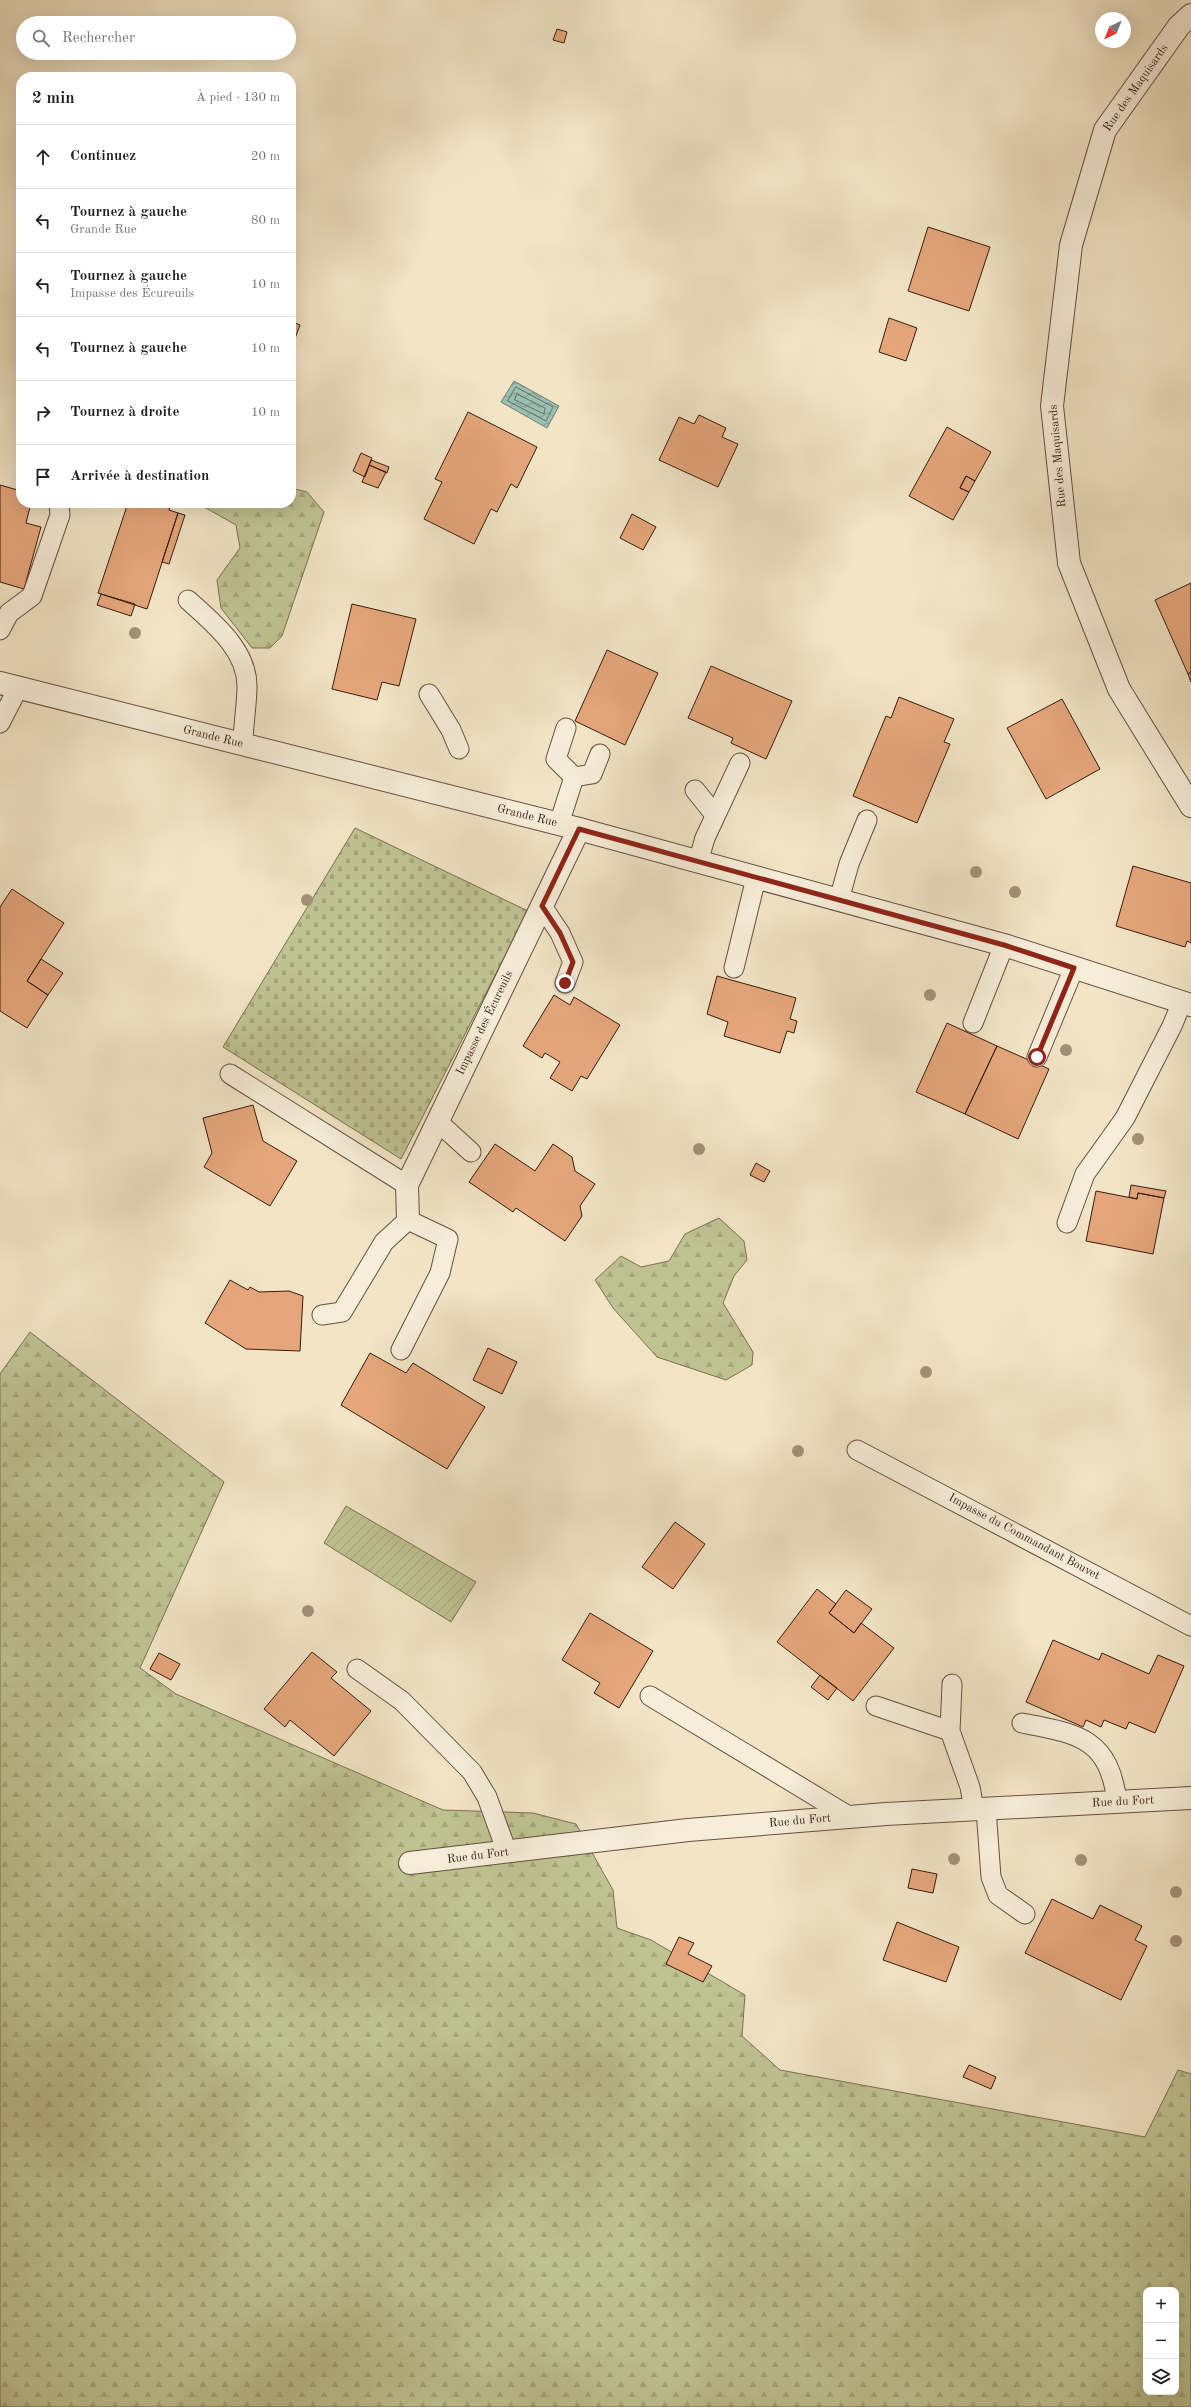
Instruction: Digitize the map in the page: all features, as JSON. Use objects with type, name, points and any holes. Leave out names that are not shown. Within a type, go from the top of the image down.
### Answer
[{"type":"street","name":"Rue des Maquisards","points":[[1191,15],[1179,26],[1105,130],[1071,245],[1052,406],[1069,563],[1119,689],[1191,806]]},
{"type":"street","name":"Grande Rue","points":[[9,686],[569,827],[1004,945],[1074,968],[1144,988],[1186,1003]]},
{"type":"street","name":"Impasse des Écureuils","points":[[408,1220],[407,1185],[542,906],[569,827]]},
{"type":"street","name":"Rue du Fort","points":[[410,1863],[688,1830],[850,1817],[1191,1798]]},
{"type":"lane","points":[[0,630],[9,613],[32,596],[60,515],[59,508]]},
{"type":"lane","points":[[188,600],[226,635],[241,662],[247,685],[243,744]]},
{"type":"lane","points":[[0,723],[9,686]]},
{"type":"lane","points":[[429,694],[451,730],[459,749]]},
{"type":"lane","points":[[566,728],[556,759],[574,777]]},
{"type":"lane","points":[[574,777],[592,774],[600,754]]},
{"type":"lane","points":[[698,862],[705,838],[740,764]]},
{"type":"lane","points":[[569,827],[574,777]]},
{"type":"lane","points":[[695,790],[715,815]]},
{"type":"lane","points":[[839,900],[849,864],[868,820]]},
{"type":"lane","points":[[734,968],[756,878]]},
{"type":"lane","points":[[542,906],[560,933],[573,962],[565,983]]},
{"type":"lane","points":[[973,1023],[1004,945]]},
{"type":"lane","points":[[1037,1057],[1074,968]]},
{"type":"lane","points":[[1067,1223],[1085,1174],[1125,1118],[1172,1026],[1186,1003]]},
{"type":"lane","points":[[230,1074],[407,1185]]},
{"type":"lane","points":[[438,1122],[470,1152]]},
{"type":"lane","points":[[322,1315],[342,1312],[384,1242],[408,1220],[448,1239],[440,1273],[402,1350]]},
{"type":"lane","name":"Impasse du Commandant Bouvet","points":[[857,1450],[1191,1626]]},
{"type":"lane","points":[[357,1669],[402,1701],[472,1772],[487,1797],[507,1852]]},
{"type":"lane","points":[[952,1684],[950,1732],[970,1787],[980,1809],[991,1877],[998,1895],[1025,1914]]},
{"type":"lane","points":[[650,1696],[850,1817]]},
{"type":"lane","points":[[876,1706],[950,1732]]},
{"type":"lane","points":[[1022,1723],[1056,1730],[1087,1742],[1104,1756],[1110,1770],[1117,1802]]},
{"type":"green space","points":[[296,489],[307,492],[324,512],[282,636],[270,648],[252,648],[221,608],[217,580],[240,548],[236,525],[206,508],[296,508]]},
{"type":"green space","points":[[355,828],[528,911],[401,1159],[223,1047]]},
{"type":"green space","points":[[719,1218],[744,1241],[747,1260],[734,1276],[723,1303],[753,1352],[752,1365],[726,1380],[657,1357],[613,1308],[595,1280],[621,1256],[641,1267],[669,1261],[685,1234]]},
{"type":"green space","points":[[30,1332],[224,1482],[140,1668],[176,1694],[443,1810],[533,1813],[576,1824],[613,1890],[617,1928],[651,1940],[745,1995],[742,2036],[780,2070],[1145,2137],[1178,2070],[1191,2074],[1191,2407],[0,2407],[0,1374]]},
{"type":"green space","points":[[346,1506],[476,1582],[451,1622],[324,1543]]},
{"type":"water","points":[[514,381],[559,406],[547,428],[501,402]]},
{"type":"building","points":[[557,29],[567,32],[564,43],[553,40]]},
{"type":"building","points":[[928,227],[990,247],[969,311],[908,291]]},
{"type":"building","points":[[889,318],[917,328],[906,361],[879,352]]},
{"type":"building","points":[[296,323],[300,325],[296,336]]},
{"type":"building","points":[[468,412],[537,447],[517,488],[511,484],[497,512],[491,509],[474,544],[424,519],[442,482],[435,479]]},
{"type":"building","points":[[699,415],[726,428],[722,437],[738,444],[718,487],[659,460],[679,417],[694,424]]},
{"type":"building","points":[[947,427],[991,452],[975,481],[966,476],[960,488],[969,492],[953,520],[909,496]]},
{"type":"building","points":[[361,453],[372,458],[365,477],[353,471]]},
{"type":"building","points":[[371,460],[389,467],[387,473],[369,465]]},
{"type":"building","points":[[369,465],[386,472],[378,488],[362,482]]},
{"type":"building","points":[[966,476],[975,481],[969,492],[960,488]]},
{"type":"building","points":[[0,485],[16,490],[16,508],[30,508],[26,523],[41,527],[24,589],[0,582]]},
{"type":"building","points":[[126,508],[170,508],[169,510],[178,513],[147,609],[98,593]]},
{"type":"building","points":[[178,513],[185,515],[169,564],[162,562]]},
{"type":"building","points":[[632,514],[656,527],[643,550],[620,538]]},
{"type":"building","points":[[1191,583],[1191,672],[1188,674],[1155,600]]},
{"type":"building","points":[[101,594],[135,604],[131,616],[97,605]]},
{"type":"building","points":[[352,604],[416,619],[399,686],[382,682],[377,700],[332,689]]},
{"type":"building","points":[[607,650],[658,673],[625,745],[575,721]]},
{"type":"building","points":[[711,666],[792,701],[766,759],[731,743],[733,738],[688,718]]},
{"type":"building","points":[[1191,672],[1191,682],[1188,674]]},
{"type":"building","points":[[899,697],[954,719],[944,742],[950,744],[917,823],[853,796],[886,716],[891,718]]},
{"type":"building","points":[[1062,699],[1100,769],[1046,799],[1007,728]]},
{"type":"building","points":[[1133,866],[1191,883],[1191,943],[1187,941],[1185,947],[1116,926]]},
{"type":"building","points":[[12,889],[64,923],[27,981],[48,995],[27,1028],[0,1011],[0,907]]},
{"type":"building","points":[[41,959],[63,973],[48,995],[27,981]]},
{"type":"building","points":[[717,976],[796,998],[790,1019],[797,1021],[794,1033],[787,1031],[780,1053],[724,1036],[728,1022],[707,1014]]},
{"type":"building","points":[[554,995],[570,1005],[574,997],[620,1025],[587,1079],[581,1076],[572,1091],[550,1078],[560,1062],[545,1053],[542,1058],[523,1046]]},
{"type":"building","points":[[947,1023],[997,1046],[965,1114],[916,1092]]},
{"type":"building","points":[[997,1046],[1049,1069],[1018,1139],[965,1114]]},
{"type":"building","points":[[253,1105],[263,1141],[297,1161],[270,1206],[204,1167],[212,1153],[203,1118]]},
{"type":"building","points":[[495,1144],[535,1171],[553,1144],[572,1157],[575,1171],[595,1184],[580,1206],[582,1216],[565,1241],[516,1208],[513,1212],[469,1182]]},
{"type":"building","points":[[756,1163],[770,1171],[764,1182],[750,1175]]},
{"type":"building","points":[[1131,1185],[1166,1191],[1164,1198],[1138,1193],[1137,1199],[1129,1197]]},
{"type":"building","points":[[1096,1191],[1137,1199],[1138,1193],[1164,1198],[1153,1254],[1086,1241]]},
{"type":"building","points":[[230,1280],[248,1290],[250,1287],[259,1292],[289,1291],[303,1296],[300,1351],[246,1349],[205,1323]]},
{"type":"building","points":[[488,1348],[517,1362],[502,1394],[473,1380]]},
{"type":"building","points":[[370,1353],[406,1373],[413,1363],[485,1407],[447,1469],[341,1405]]},
{"type":"building","points":[[675,1522],[705,1544],[673,1589],[642,1567]]},
{"type":"building","points":[[817,1589],[836,1604],[829,1613],[854,1633],[861,1623],[894,1648],[853,1701],[777,1642]]},
{"type":"building","points":[[846,1590],[872,1609],[854,1633],[829,1613]]},
{"type":"building","points":[[590,1613],[653,1651],[619,1708],[594,1693],[600,1683],[562,1660]]},
{"type":"building","points":[[1053,1640],[1099,1660],[1102,1653],[1149,1674],[1158,1655],[1184,1666],[1155,1733],[1129,1722],[1126,1729],[1104,1720],[1101,1727],[1086,1720],[1083,1727],[1026,1702]]},
{"type":"building","points":[[312,1652],[337,1672],[331,1678],[371,1711],[334,1756],[290,1720],[285,1727],[264,1709]]},
{"type":"building","points":[[159,1653],[180,1664],[171,1680],[150,1669]]},
{"type":"building","points":[[820,1675],[837,1688],[828,1700],[811,1687]]},
{"type":"building","points":[[912,1869],[937,1874],[933,1893],[908,1888]]},
{"type":"building","points":[[1052,1899],[1093,1919],[1100,1905],[1142,1926],[1135,1940],[1147,1946],[1121,2000],[1025,1953]]},
{"type":"building","points":[[897,1922],[959,1947],[946,1982],[883,1960]]},
{"type":"building","points":[[679,1937],[694,1943],[688,1954],[712,1966],[703,1982],[666,1964]]},
{"type":"building","points":[[969,2065],[996,2077],[991,2089],[963,2077]]},
{"type":"route","points":[[565,983],[573,962],[560,933],[542,906],[569,853],[579,829],[1004,945],[1074,968],[1037,1057]]}]
